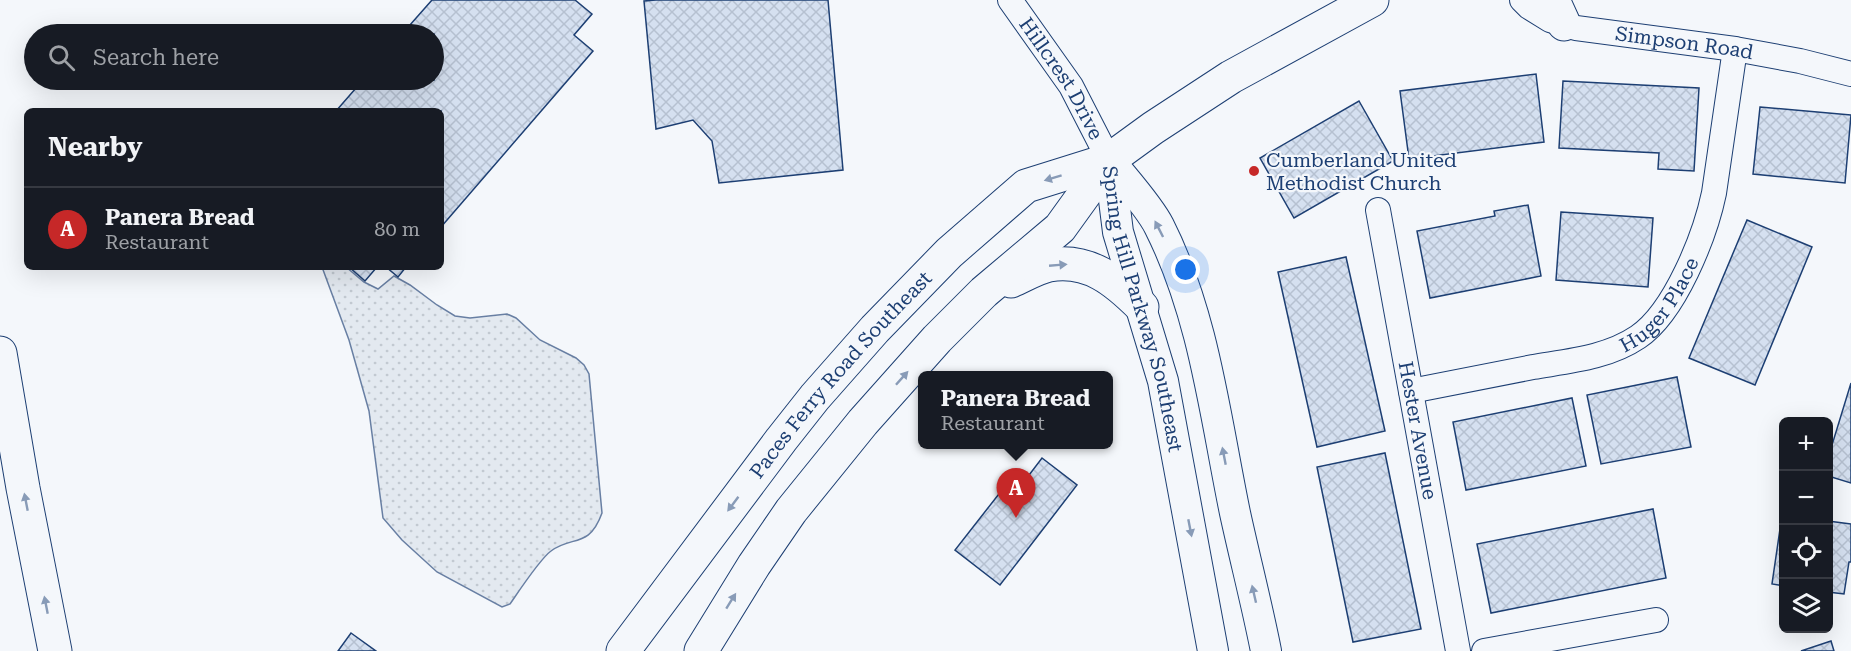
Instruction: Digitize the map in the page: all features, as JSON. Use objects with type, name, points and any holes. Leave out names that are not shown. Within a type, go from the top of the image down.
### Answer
[{"type":"main road","name":"Paces Ferry Road Southeast","points":[[701,651],[754,565],[805,493],[878,405],[937,339],[984,292],[1060,228],[1109,160],[1152,128],[1231,77],[1372,0]]},
{"type":"main road","name":"Paces Ferry Road Southeast","points":[[623,651],[815,397],[875,329],[949,253],[1026,186],[1109,160]]},
{"type":"main road","points":[[984,292],[1048,266],[1075,263],[1099,272],[1121,286],[1142,307]]},
{"type":"main road","points":[[0,353],[23,488],[55,651]]},
{"type":"street","name":"Hillcrest Drive","points":[[1010,0],[1071,86],[1109,160]]},
{"type":"street","name":"Simpson Road","points":[[1522,0],[1539,14],[1558,12],[1576,28],[1735,49],[1800,60],[1851,74]]},
{"type":"street","name":"Huger Place","points":[[1411,391],[1596,355],[1630,342],[1655,322],[1669,303],[1709,215],[1735,49]]},
{"type":"street","name":"Spring Hill Parkway Southeast","points":[[1109,160],[1118,232],[1163,381],[1213,651]]},
{"type":"street","name":"Spring Hill Parkway Southeast","points":[[1109,160],[1158,224],[1180,275],[1207,367],[1235,513],[1266,651]]},
{"type":"street","name":"Hester Avenue","points":[[1378,210],[1458,651]]},
{"type":"street","points":[[1484,651],[1656,620]]},
{"type":"shaded area","points":[[323,270],[350,270],[364,282],[378,289],[394,276],[455,316],[470,318],[507,314],[516,318],[540,340],[576,358],[589,374],[602,513],[592,532],[580,540],[559,546],[546,555],[510,604],[502,607],[437,572],[402,540],[383,518],[369,411],[349,340]]},
{"type":"building","points":[[432,0],[575,0],[592,14],[574,35],[593,51],[444,224],[444,108],[339,108],[354,90],[444,90],[444,24],[411,24]]},
{"type":"building","points":[[828,0],[843,170],[719,183],[712,141],[693,120],[656,129],[644,1]]},
{"type":"building","points":[[1536,74],[1544,142],[1409,159],[1400,91]]},
{"type":"building","points":[[1563,81],[1699,88],[1694,171],[1658,169],[1659,153],[1559,148]]},
{"type":"building","points":[[1359,101],[1393,161],[1294,218],[1260,158]]},
{"type":"building","points":[[1760,107],[1851,115],[1845,183],[1753,174]]},
{"type":"building","points":[[1528,205],[1541,276],[1430,298],[1417,231],[1495,216],[1494,211]]},
{"type":"building","points":[[1561,212],[1653,218],[1648,287],[1556,280]]},
{"type":"building","points":[[1747,220],[1812,247],[1755,385],[1689,358]]},
{"type":"building","points":[[1346,257],[1385,431],[1317,447],[1278,272]]},
{"type":"building","points":[[352,270],[374,270],[365,281]]},
{"type":"building","points":[[390,270],[404,270],[398,277]]},
{"type":"building","points":[[1677,377],[1691,447],[1601,464],[1587,395]]},
{"type":"building","points":[[1851,383],[1851,483],[1833,478],[1833,442]]},
{"type":"building","points":[[1572,398],[1586,466],[1466,490],[1453,422]]},
{"type":"building","points":[[1385,453],[1421,629],[1353,642],[1317,467]]},
{"type":"building","points":[[1042,458],[1077,485],[1000,585],[955,550],[1013,476],[1023,483]]},
{"type":"building","points":[[1653,509],[1666,578],[1491,613],[1477,544]]},
{"type":"building","points":[[1833,522],[1851,524],[1851,562],[1849,562],[1844,594],[1833,593]]},
{"type":"building","points":[[1779,536],[1779,585],[1772,584]]},
{"type":"building","points":[[351,633],[376,651],[338,651]]},
{"type":"building","points":[[1831,641],[1834,651],[1801,651]]},
{"type":"place","name":"Cumberland United Methodist Church","points":[[1254,171]]},
{"type":"place","name":"Panera Bread","points":[[1016,518]]}]
